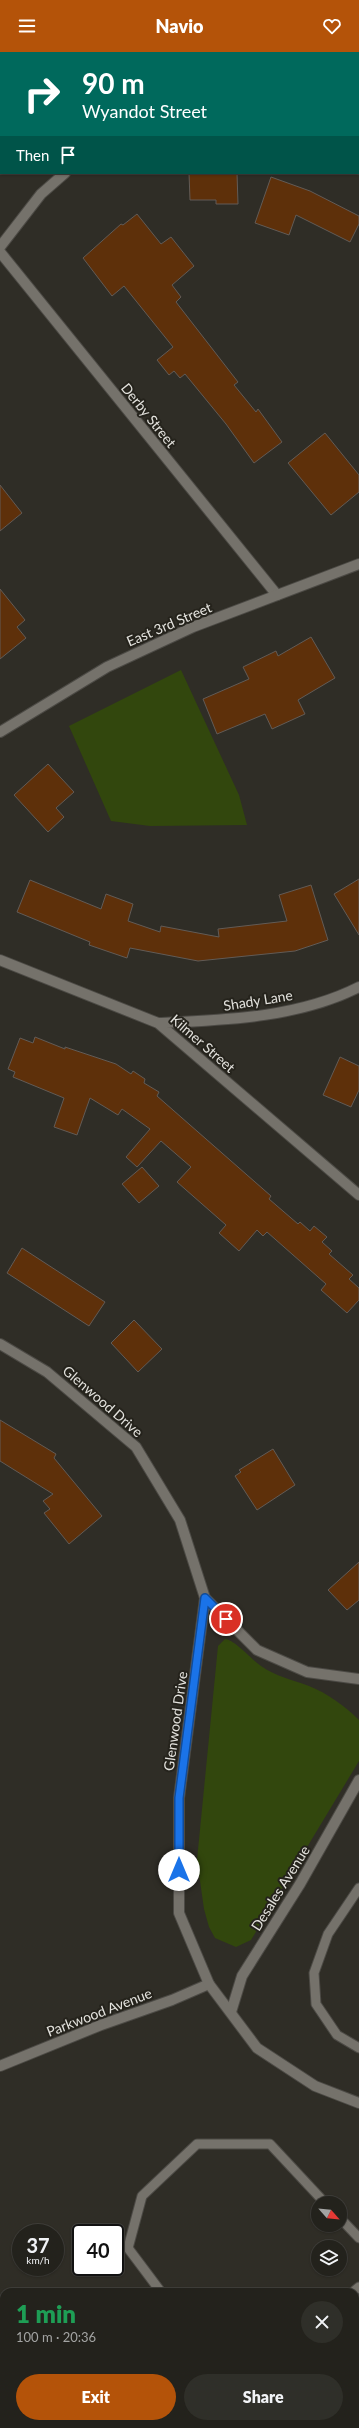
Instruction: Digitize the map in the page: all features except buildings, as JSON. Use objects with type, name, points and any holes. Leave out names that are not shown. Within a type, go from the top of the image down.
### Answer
[{"type":"street","points":[[0,247],[41,194],[64,174]]},
{"type":"street","name":"Derby Street","points":[[0,252],[277,596]]},
{"type":"street","name":"East 3rd Street","points":[[0,732],[107,666],[193,628],[359,564]]},
{"type":"street","name":"Kilmer Street","points":[[0,960],[158,1023],[359,1195]]},
{"type":"street","name":"Shady Lane","points":[[158,1023],[226,1020],[274,1013],[336,999],[359,987]]},
{"type":"street","name":"Glenwood Drive","points":[[0,1344],[47,1372],[136,1447],[180,1520],[205,1598],[179,1798],[179,1913],[209,1984],[257,2048],[316,2086],[359,2103]]},
{"type":"street","points":[[205,1598],[257,1650],[307,1672],[359,1679]]},
{"type":"street","name":"Desales Avenue","points":[[231,2012],[242,1976],[300,1884],[359,1780]]},
{"type":"street","name":"Parkwood Avenue","points":[[0,2066],[101,2025],[172,2000],[209,1984]]},
{"type":"lane","points":[[359,1888],[328,1934],[314,1973],[316,2004],[337,2035],[359,2048]]},
{"type":"lane","points":[[158,2288],[128,2248],[142,2196],[197,2144],[270,2144],[318,2196]]},
{"type":"lane","points":[[347,2225],[359,2238]]},
{"type":"green space","points":[[181,670],[239,795],[247,825],[150,826],[111,821],[69,726]]},
{"type":"green space","points":[[225,1639],[233,1642],[266,1669],[316,1689],[329,1696],[359,1720],[359,1761],[251,1940],[236,1947],[215,1938],[209,1927],[204,1909],[197,1860],[218,1646]]},
{"type":"route","points":[[179,1870],[179,1798],[205,1598],[226,1619]]}]
